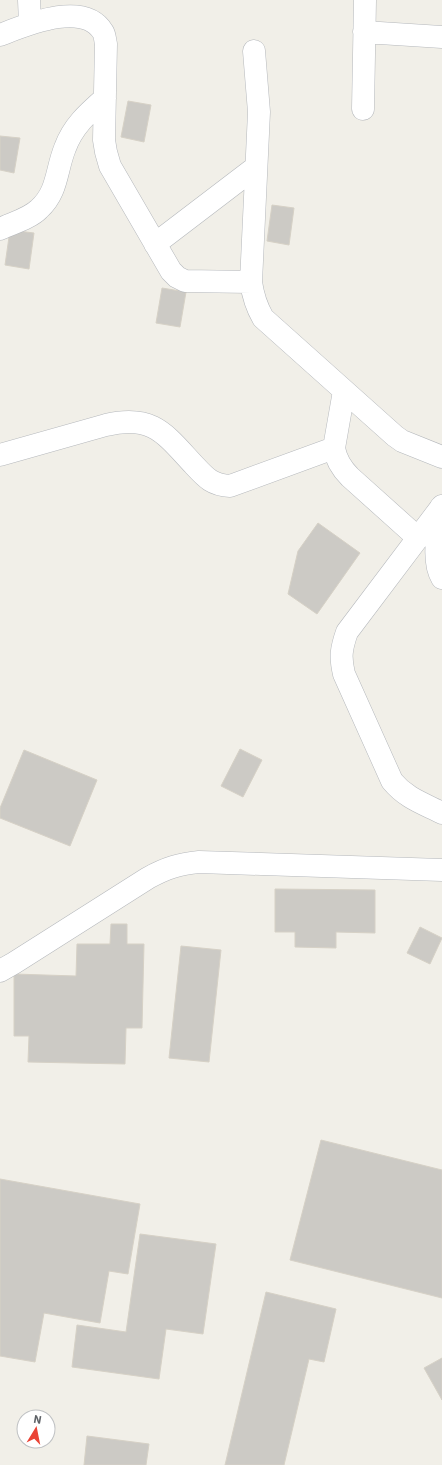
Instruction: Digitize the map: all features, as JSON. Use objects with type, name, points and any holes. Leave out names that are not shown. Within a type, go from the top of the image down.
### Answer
[{"type":"street","points":[[30,0],[30,23]]},
{"type":"street","points":[[363,109],[365,0]]},
{"type":"street","points":[[0,35],[30,23],[64,14],[82,15],[94,22],[103,32],[106,44],[104,140],[110,166],[171,271],[177,277],[185,281],[251,282]]},
{"type":"street","points":[[364,32],[442,37]]},
{"type":"street","points":[[254,51],[259,101],[251,282],[257,308],[263,318],[402,441],[442,457]]},
{"type":"street","points":[[0,229],[38,210],[52,193],[64,148],[72,133],[81,119],[105,98]]},
{"type":"street","points":[[155,244],[256,168]]},
{"type":"street","points":[[344,391],[334,448],[335,457],[341,468],[418,538]]},
{"type":"street","points":[[0,455],[122,421],[138,422],[152,426],[165,434],[205,478],[219,485],[230,486],[334,448]]},
{"type":"street","points":[[442,502],[436,558],[438,572],[442,578]]},
{"type":"street","points":[[442,506],[347,632],[342,646],[341,659],[344,674],[392,781],[400,791],[410,798],[442,813]]},
{"type":"street","points":[[0,971],[14,964],[148,878],[165,869],[182,864],[199,862],[442,870]]},
{"type":"building","points":[[128,101],[151,105],[144,142],[121,137]]},
{"type":"building","points":[[0,136],[20,138],[14,173],[0,170]]},
{"type":"building","points":[[272,205],[294,208],[289,245],[267,241]]},
{"type":"building","points":[[10,230],[34,233],[29,269],[5,265]]},
{"type":"building","points":[[162,288],[186,292],[180,327],[156,323]]},
{"type":"building","points":[[318,523],[360,553],[317,614],[288,594],[298,551]]},
{"type":"building","points":[[240,749],[262,760],[243,797],[221,786]]},
{"type":"building","points":[[24,750],[97,780],[70,846],[0,818],[0,808]]},
{"type":"building","points":[[275,889],[375,890],[375,933],[336,932],[336,948],[295,947],[295,932],[275,932]]},
{"type":"building","points":[[111,924],[127,924],[127,944],[144,944],[142,1028],[126,1028],[125,1064],[28,1062],[29,1036],[14,1036],[14,974],[76,976],[77,944],[110,944]]},
{"type":"building","points":[[420,927],[442,938],[430,964],[407,953]]},
{"type":"building","points":[[181,946],[221,950],[209,1062],[169,1058]]},
{"type":"building","points":[[321,1140],[442,1170],[442,1298],[290,1260]]},
{"type":"building","points":[[0,1179],[140,1204],[128,1274],[109,1271],[100,1323],[44,1313],[35,1362],[0,1356]]},
{"type":"building","points":[[140,1234],[216,1244],[203,1334],[166,1329],[159,1379],[72,1367],[77,1325],[126,1332]]},
{"type":"building","points":[[266,1292],[336,1309],[324,1362],[309,1359],[284,1465],[225,1465]]},
{"type":"building","points":[[442,1358],[442,1400],[424,1368]]},
{"type":"building","points":[[87,1436],[149,1444],[146,1465],[84,1465]]}]
